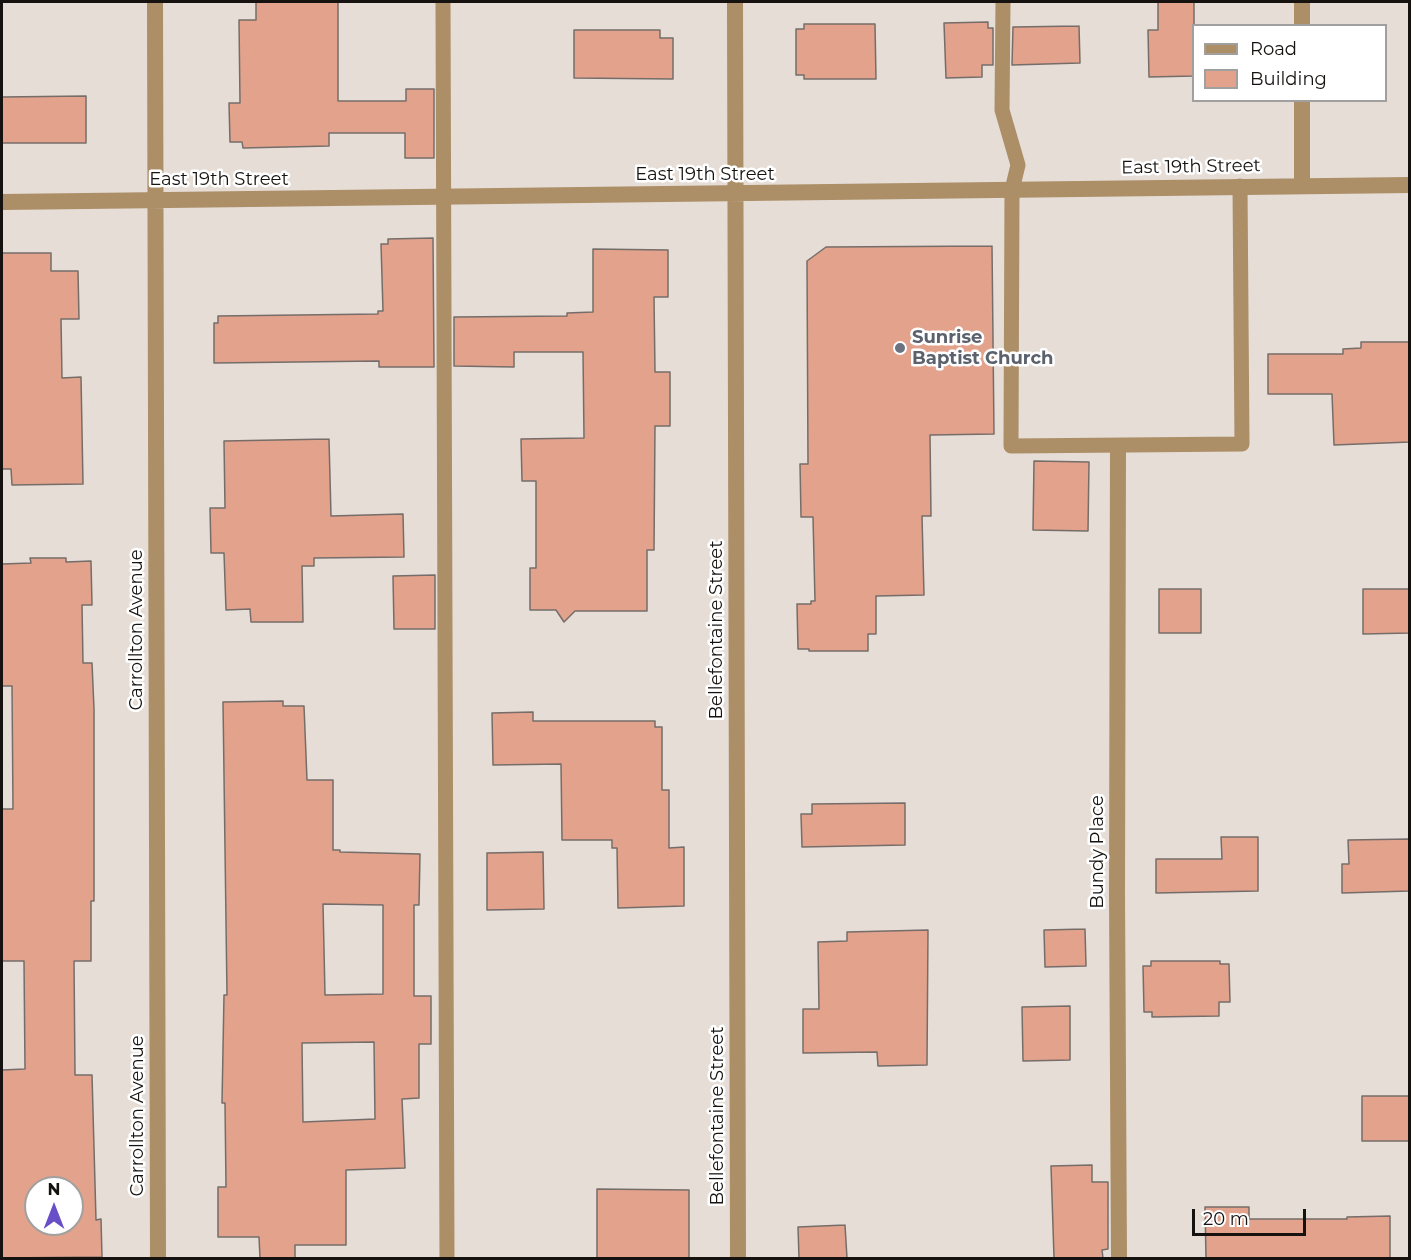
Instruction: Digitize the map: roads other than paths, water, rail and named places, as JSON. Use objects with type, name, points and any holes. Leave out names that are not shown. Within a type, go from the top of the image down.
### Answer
[{"type":"street","name":"Carrollton Avenue","points":[[155,2],[158,1258]]},
{"type":"street","name":"Bellefontaine Street","points":[[735,2],[738,1258]]},
{"type":"street","points":[[1302,2],[1302,24]]},
{"type":"street","points":[[1302,102],[1302,185]]},
{"type":"street","name":"East 19th Street","points":[[2,202],[1410,185]]},
{"type":"street","name":"Bundy Place","points":[[1118,446],[1119,1258]]},
{"type":"lane","points":[[443,2],[447,1258]]},
{"type":"lane","points":[[1003,2],[1002,110],[1018,165],[1012,190],[1011,446],[1242,444],[1240,186]]},
{"type":"place","name":"Sunrise Baptist Church","points":[[900,348]]}]
